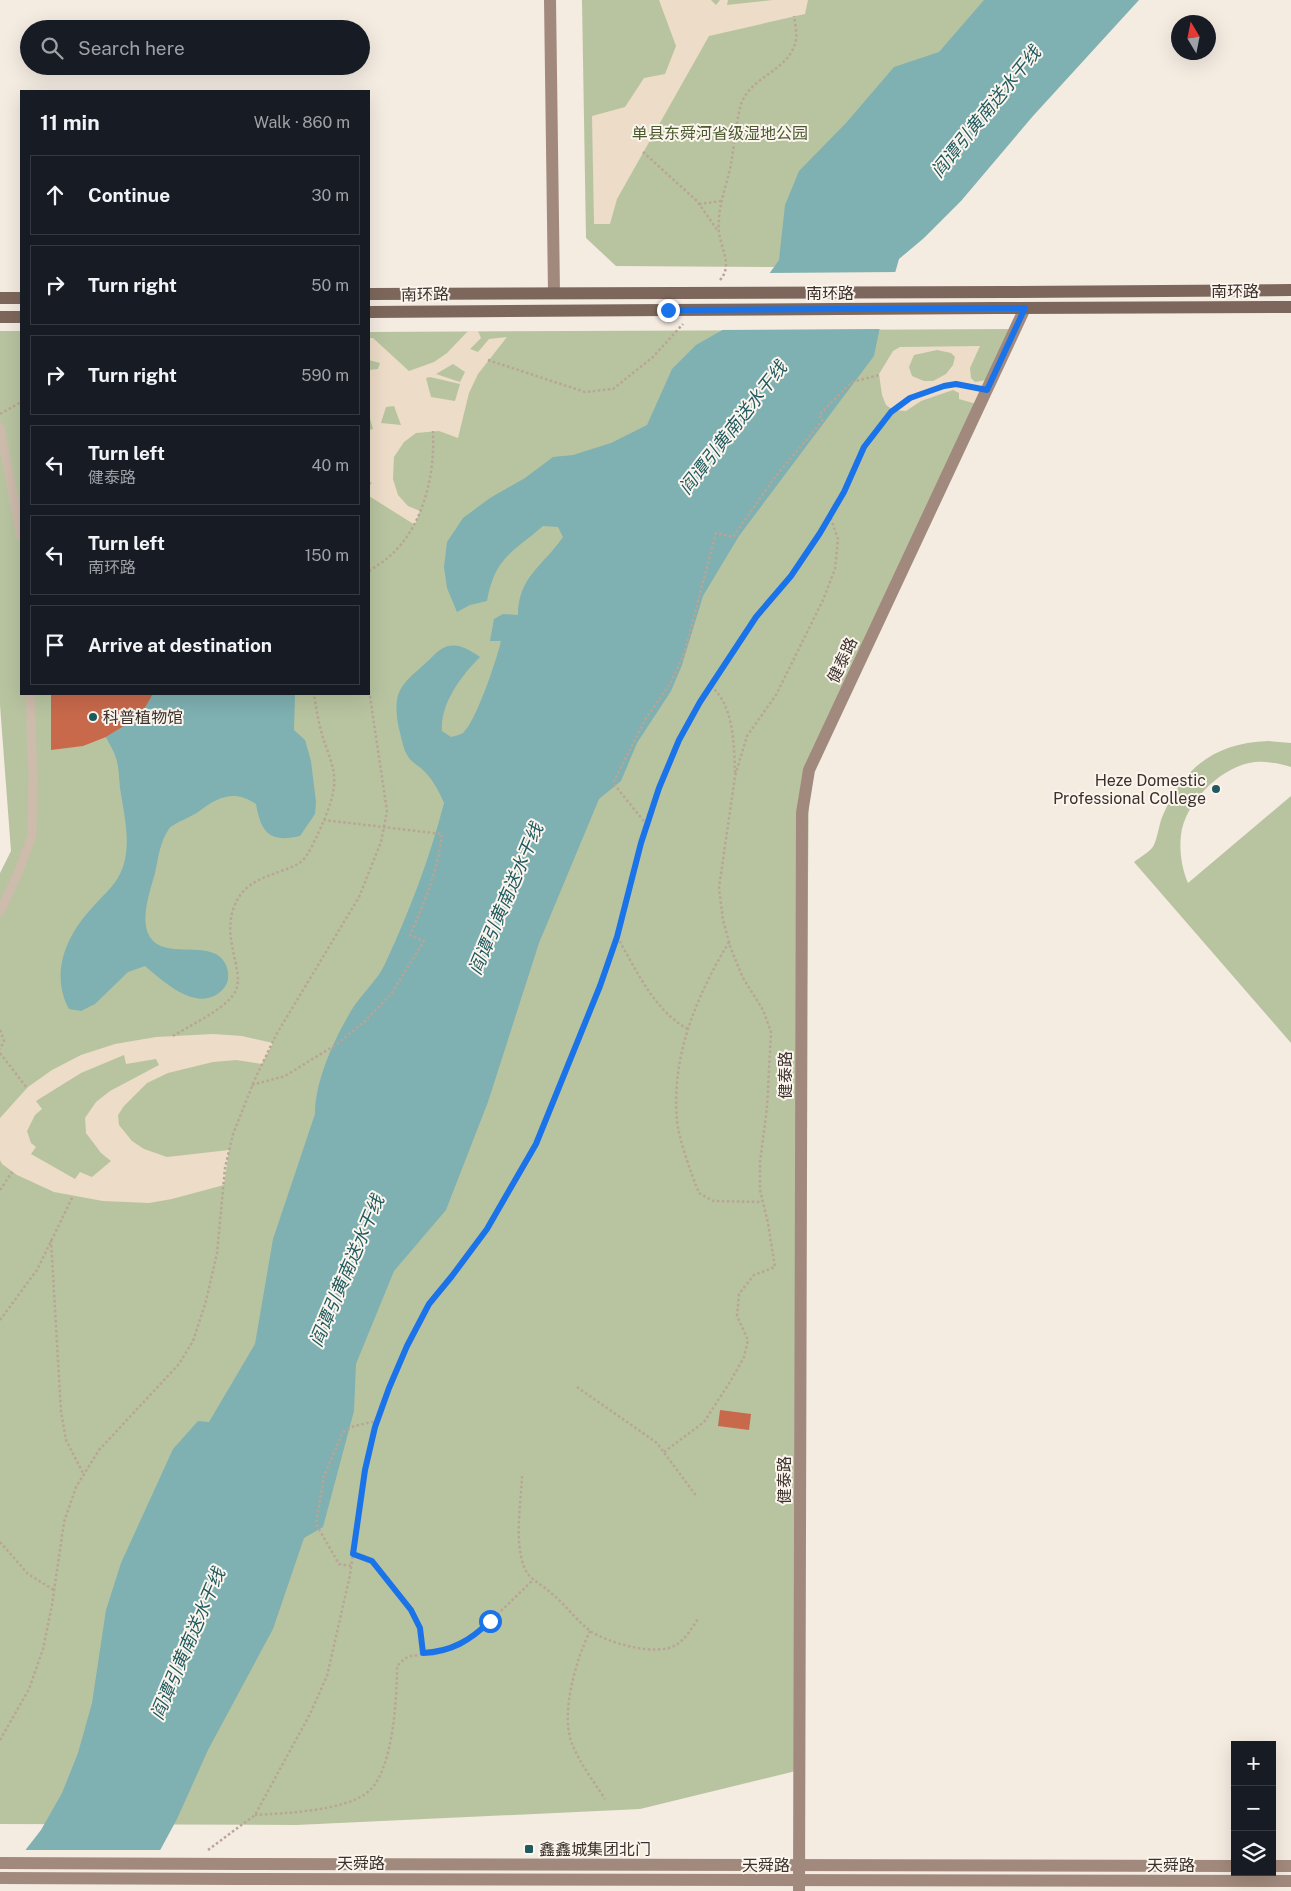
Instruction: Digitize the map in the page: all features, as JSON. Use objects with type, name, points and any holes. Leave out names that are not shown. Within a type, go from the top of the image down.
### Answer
[{"type":"main road","name":"南环路","points":[[370,294],[1291,290]]},
{"type":"main road","points":[[0,298],[20,298]]},
{"type":"main road","name":"南环路","points":[[370,312],[1291,307]]},
{"type":"main road","points":[[0,317],[20,317]]},
{"type":"street","points":[[550,0],[554,293]]},
{"type":"street","name":"健泰路","points":[[799,1886],[802,814],[808,770],[1025,308]]},
{"type":"street","name":"天舜路","points":[[0,1863],[1231,1866]]},
{"type":"street","points":[[1276,1866],[1291,1866]]},
{"type":"street","name":"天舜路","points":[[0,1878],[799,1886],[1291,1881]]},
{"type":"lane","points":[[0,427],[20,532]]},
{"type":"lane","points":[[0,912],[19,872],[32,835],[33,776],[30,695]]},
{"type":"path","points":[[718,282],[724,274],[726,258],[719,232],[721,201],[730,169],[740,105],[752,88],[788,60],[796,39],[794,16]]},
{"type":"path","points":[[643,152],[699,204],[719,232]]},
{"type":"path","points":[[699,204],[721,201]]},
{"type":"path","points":[[488,360],[585,392],[613,389],[654,357],[689,318]]},
{"type":"path","points":[[647,825],[613,782],[646,718],[670,684],[684,654],[716,533],[733,537],[775,477],[822,420],[819,415],[852,382],[879,375]]},
{"type":"path","points":[[207,1851],[255,1815],[310,1714],[327,1676],[351,1566],[365,1470],[378,1421],[407,1346],[429,1304],[487,1229],[536,1144],[600,986],[617,937],[647,825],[679,740],[711,686],[756,617],[791,576],[830,516],[844,492],[864,447],[893,410],[910,398],[944,386],[956,384],[987,390]]},
{"type":"path","points":[[0,414],[20,403]]},
{"type":"path","points":[[370,570],[391,556],[412,530],[424,502],[431,469],[434,451],[432,431]]},
{"type":"path","points":[[664,1452],[704,1422],[744,1357],[748,1340],[737,1316],[739,1294],[754,1275],[775,1267],[760,1190],[760,1162],[767,1108],[771,1032],[763,1010],[743,978],[729,942],[723,920],[719,888],[735,776],[747,736],[776,695],[823,600],[835,569],[838,539],[830,516]]},
{"type":"path","points":[[711,686],[720,694],[728,714],[734,742],[735,776]]},
{"type":"path","points":[[173,1036],[223,1004],[235,993],[238,980],[229,931],[231,914],[239,895],[258,881],[299,863],[310,850],[330,806],[334,784],[332,762],[316,712],[314,695]]},
{"type":"path","points":[[0,1740],[29,1689],[43,1649],[64,1522],[76,1486],[99,1450],[179,1364],[193,1340],[206,1301],[217,1253],[226,1168],[233,1134],[252,1085],[276,1035],[359,897],[381,842],[387,811],[370,695]]},
{"type":"path","points":[[252,1085],[284,1076],[306,1064],[337,1044],[365,1021],[391,994],[424,941],[410,935],[439,863],[442,834],[324,820]]},
{"type":"path","points":[[617,937],[655,998],[673,1021],[688,1029]]},
{"type":"path","points":[[729,942],[708,978],[688,1029],[680,1064],[677,1121],[700,1193],[713,1201],[763,1202]]},
{"type":"path","points":[[0,1030],[4,1041],[0,1049]]},
{"type":"path","points":[[0,1053],[27,1088]]},
{"type":"path","points":[[0,1190],[12,1172]]},
{"type":"path","points":[[0,1320],[37,1270],[72,1196]]},
{"type":"path","points":[[51,1240],[61,1412],[66,1440],[84,1474]]},
{"type":"path","points":[[577,1387],[657,1443],[697,1496]]},
{"type":"path","points":[[351,1566],[339,1564],[319,1533],[316,1524],[324,1476],[343,1432],[354,1426],[378,1421]]},
{"type":"path","points":[[522,1476],[519,1531],[524,1567],[533,1580],[552,1593],[590,1631],[626,1646],[662,1648],[676,1645],[698,1619]]},
{"type":"path","points":[[0,1542],[28,1574],[54,1590]]},
{"type":"path","points":[[353,1554],[372,1561],[411,1610],[420,1628],[423,1653]]},
{"type":"path","points":[[255,1815],[309,1811],[352,1801],[369,1791],[381,1777],[388,1754],[397,1666],[404,1659],[423,1653],[440,1652],[475,1636],[533,1580]]},
{"type":"path","points":[[590,1631],[582,1648],[577,1666],[569,1709],[568,1730],[573,1746],[605,1799]]},
{"type":"green space","name":"单县东舜河省级湿地公园","points":[[582,0],[1104,0],[774,267],[616,266],[586,238]]},
{"type":"green space","points":[[1016,329],[809,770],[800,1770],[640,1809],[296,1825],[0,1824],[0,873],[11,851],[0,705],[0,331],[20,331],[20,695],[370,695],[370,332]]},
{"type":"green space","points":[[1268,741],[1291,743],[1291,767],[1270,762],[1249,763],[1237,767],[1215,780],[1196,800],[1189,811],[1180,841],[1184,872],[1188,883],[1291,796],[1291,1043],[1134,862],[1154,845],[1171,798],[1191,771],[1217,753],[1232,747]]},
{"type":"shaded area","points":[[659,0],[711,0],[716,5],[720,0],[728,0],[727,5],[773,0],[808,0],[805,14],[709,36],[617,199],[610,224],[594,224],[592,116],[625,107],[644,78],[665,74],[676,46]]},
{"type":"shaded area","points":[[468,331],[478,331],[481,338],[470,349],[478,352],[489,339],[507,337],[478,374],[469,393],[458,438],[439,431],[416,433],[404,442],[394,457],[393,479],[398,495],[408,506],[420,511],[415,525],[370,497],[370,485],[372,483],[370,482],[370,430],[373,429],[370,418],[370,370],[378,369],[380,363],[370,360],[370,338],[373,338],[409,371],[434,362],[447,353]],"holes":[[[453,364],[465,372],[460,382],[436,374]],[[430,377],[460,384],[455,401],[431,397],[426,378]],[[394,406],[401,425],[381,423],[386,407]]]},
{"type":"shaded area","points":[[980,346],[970,368],[971,378],[975,382],[992,379],[980,405],[959,399],[959,393],[953,390],[921,401],[906,411],[893,410],[886,405],[882,395],[879,374],[893,351],[900,347]],"holes":[[[937,350],[951,353],[955,357],[953,365],[946,374],[933,381],[924,381],[912,376],[909,367],[914,355]]]},
{"type":"shaded area","points":[[213,1034],[242,1036],[273,1043],[262,1064],[236,1060],[213,1062],[168,1073],[147,1083],[124,1106],[118,1115],[119,1125],[132,1141],[144,1149],[167,1157],[229,1150],[224,1185],[149,1203],[103,1201],[54,1192],[17,1175],[2,1164],[0,1160],[0,1118],[28,1087],[52,1070],[81,1055],[115,1044],[156,1037]],"holes":[[[124,1055],[126,1064],[156,1059],[159,1065],[110,1091],[96,1102],[85,1118],[86,1133],[101,1153],[111,1161],[92,1177],[80,1172],[75,1179],[31,1154],[36,1147],[31,1143],[27,1131],[35,1115],[42,1109],[36,1101],[81,1073]]]},
{"type":"water","name":"阎谭引黄南送水干线","points":[[984,0],[1139,0],[1033,116],[961,201],[924,238],[899,259],[881,322],[874,356],[739,536],[703,596],[682,665],[671,691],[637,743],[621,781],[599,799],[539,943],[488,1102],[446,1210],[394,1271],[356,1364],[354,1411],[323,1527],[304,1538],[273,1629],[208,1750],[177,1819],[138,1891],[0,1891],[13,1866],[41,1830],[62,1793],[78,1753],[92,1703],[106,1610],[121,1563],[173,1449],[198,1421],[209,1422],[255,1344],[273,1239],[315,1114],[318,1088],[322,1074],[338,1035],[351,1011],[385,964],[411,905],[426,864],[444,803],[430,778],[411,760],[405,751],[397,714],[399,694],[408,679],[445,647],[456,646],[468,649],[480,657],[453,691],[444,711],[442,721],[442,731],[451,737],[463,733],[480,704],[499,650],[501,641],[490,641],[494,619],[503,614],[518,615],[519,602],[527,581],[563,537],[558,527],[543,526],[506,557],[500,565],[490,586],[487,601],[470,605],[457,612],[447,588],[444,567],[447,542],[463,518],[490,498],[525,478],[553,457],[573,455],[611,443],[647,425],[672,369],[696,345],[733,324],[779,260],[785,205],[799,171],[846,123],[894,67],[939,52]]},
{"type":"water","points":[[152,695],[295,695],[294,730],[305,740],[311,761],[316,802],[315,814],[300,836],[290,838],[274,837],[264,829],[256,804],[240,797],[226,797],[212,802],[174,825],[163,839],[146,910],[147,930],[150,938],[157,944],[165,947],[203,950],[219,956],[225,963],[228,979],[224,988],[214,996],[204,999],[193,998],[183,994],[145,966],[128,972],[95,1004],[81,1011],[69,1009],[63,996],[61,982],[61,969],[68,943],[82,920],[117,879],[124,864],[126,853],[125,820],[118,765],[106,737],[120,728],[143,707]]},
{"type":"pier","points":[[898,272],[882,329],[717,330],[731,323],[767,273]]},
{"type":"pier","points":[[23,1850],[163,1850],[141,1891],[0,1891],[0,1877]]},
{"type":"building","name":"科普植物馆","points":[[51,695],[152,695],[144,709],[127,724],[106,737],[83,746],[51,750]]},
{"type":"building","points":[[720,1410],[751,1414],[749,1430],[718,1426]]},
{"type":"place","name":"科普植物馆","points":[[93,717]]},
{"type":"place","name":"Heze Domestic Professional College","points":[[1216,789]]},
{"type":"place","name":"鑫鑫城集团北门","points":[[529,1849]]},
{"type":"route","points":[[490,1621],[475,1636],[460,1644],[440,1652],[423,1653],[420,1628],[411,1610],[372,1561],[353,1554],[365,1470],[375,1427],[389,1388],[407,1346],[429,1304],[487,1229],[536,1144],[600,986],[617,937],[641,843],[659,788],[679,740],[700,702],[756,617],[791,576],[820,533],[844,492],[864,447],[891,412],[910,398],[944,386],[956,384],[987,390],[1025,308],[668,310]]}]
